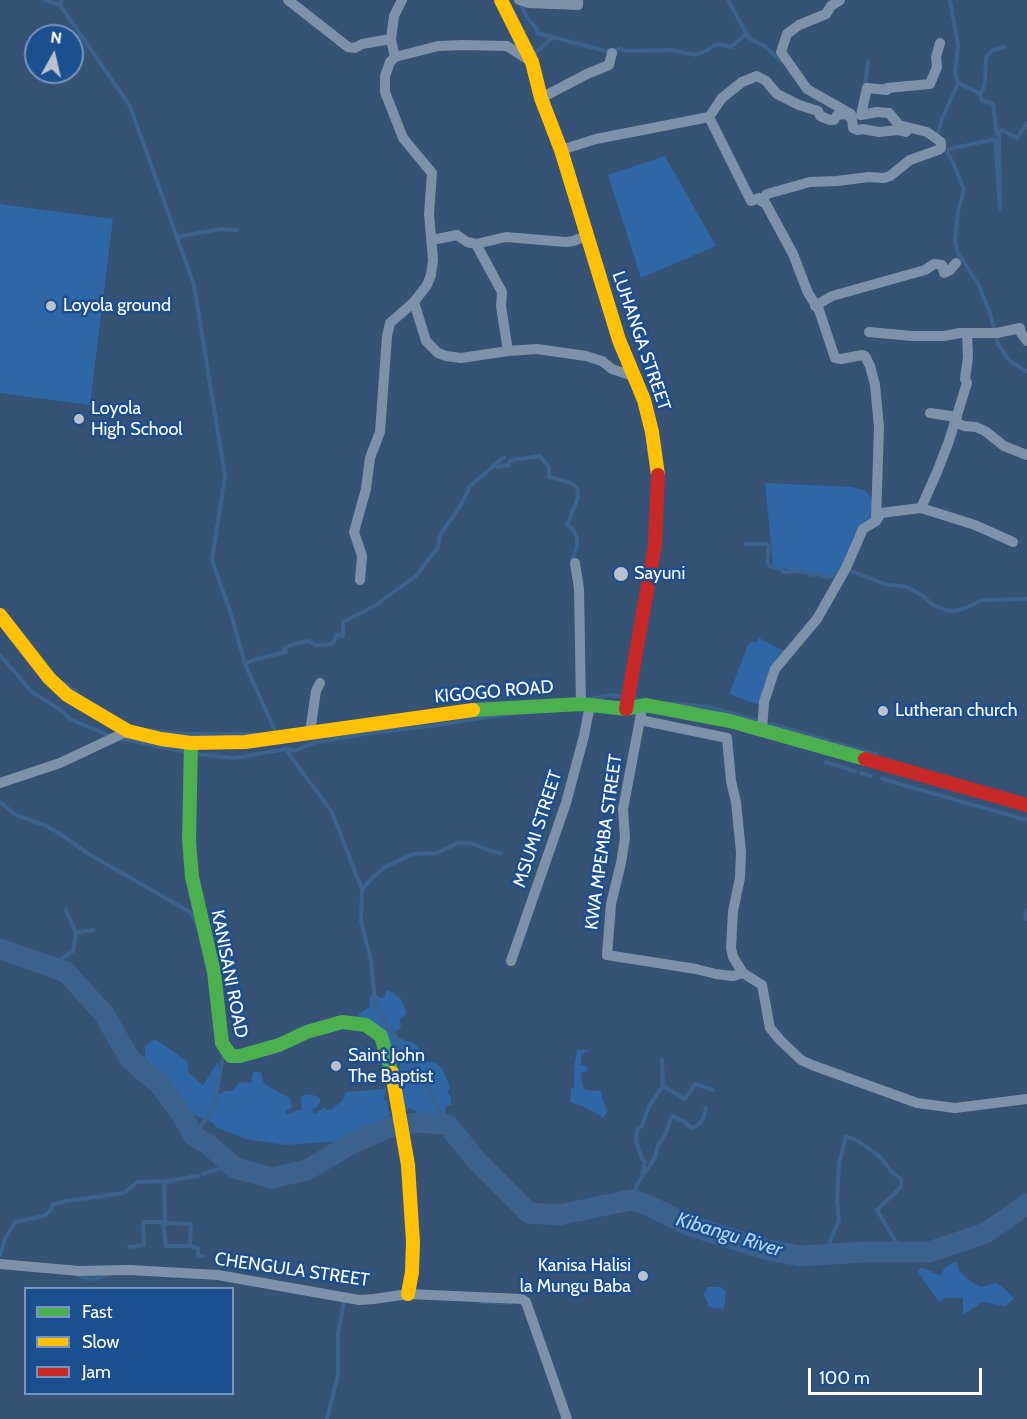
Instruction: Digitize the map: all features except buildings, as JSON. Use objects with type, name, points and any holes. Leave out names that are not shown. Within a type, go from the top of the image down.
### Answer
[{"type":"street","points":[[288,0],[348,47],[355,48],[362,44],[391,39]]},
{"type":"street","points":[[395,57],[391,39],[394,16],[402,0]]},
{"type":"street","points":[[519,0],[529,3],[578,5],[578,0]]},
{"type":"street","points":[[840,0],[831,6],[826,14],[799,25],[787,34],[781,52],[807,89],[854,116],[853,128]]},
{"type":"street","name":"LUHANGA STREET","points":[[504,1],[532,62],[540,98],[561,150],[619,340],[636,377],[652,432],[658,468],[654,545],[626,709]]},
{"type":"street","points":[[761,201],[767,194],[800,183],[837,182],[869,177],[884,178],[910,160],[940,148],[941,142],[936,137],[919,129],[899,124],[889,113],[877,112],[861,115],[867,88],[887,90],[887,88],[930,84],[937,67],[936,57],[940,43]]},
{"type":"street","points":[[360,580],[362,556],[354,532],[366,489],[370,458],[380,432],[385,344],[390,323],[422,292],[431,275],[433,260],[429,214],[432,173],[403,138],[385,92],[385,75],[390,62],[395,57],[438,46],[507,46],[532,62]]},
{"type":"street","points":[[540,98],[609,65],[612,53]]},
{"type":"street","points":[[561,150],[596,139],[709,117],[722,98],[742,82],[757,76],[766,81],[777,94],[818,111],[824,117],[834,120],[838,115],[851,116],[853,128]]},
{"type":"street","points":[[709,117],[751,201],[759,198],[766,204],[793,254],[802,279],[819,310],[835,358],[841,360],[862,355],[865,356],[870,366],[879,427],[876,521]]},
{"type":"street","points":[[853,128],[875,132],[889,130],[911,132]]},
{"type":"street","points":[[432,240],[457,235],[467,242],[476,244],[506,237],[573,242],[587,236]]},
{"type":"street","points":[[476,244],[502,292],[501,306],[508,351]]},
{"type":"street","points":[[815,306],[832,296],[925,270],[933,264],[942,265],[944,273],[956,263]]},
{"type":"street","points":[[414,302],[426,340],[438,353],[446,356],[461,358],[508,351],[537,350],[585,356],[636,377]]},
{"type":"street","points":[[869,332],[912,336],[997,333],[1020,328],[1027,340]]},
{"type":"street","points":[[921,508],[937,472],[967,383],[965,379],[968,357],[967,333]]},
{"type":"street","points":[[930,413],[956,420],[964,426],[986,431],[1004,446],[1027,455]]},
{"type":"street","points":[[762,731],[764,702],[775,669],[817,619],[846,568],[863,529],[876,521],[881,513],[921,508],[975,525],[1013,542]]},
{"type":"street","name":"MSUMI STREET","points":[[511,961],[566,802],[584,736],[585,705],[579,590],[575,563]]},
{"type":"street","name":"KIGOGO ROAD","points":[[0,615],[49,678],[67,695],[128,731],[161,739],[191,743],[245,742],[489,708],[585,705],[626,709],[645,705],[730,721],[1027,805]]},
{"type":"street","points":[[310,732],[315,691],[320,683]]},
{"type":"street","name":"KWA MPEMBA STREET","points":[[645,705],[623,809],[625,838],[611,904],[607,955],[733,976],[743,973]]},
{"type":"street","points":[[640,720],[727,738]]},
{"type":"street","points":[[730,721],[727,738],[730,781],[736,802],[741,852],[740,878],[733,911],[731,948],[733,957],[743,973],[762,985],[768,1022],[773,1033],[801,1060],[870,1085],[903,1100],[956,1108],[1027,1099]]},
{"type":"street","points":[[0,783],[60,763],[128,731]]},
{"type":"street","name":"KANISANI ROAD","points":[[191,743],[189,840],[192,877],[214,972],[220,1032],[226,1052],[231,1056],[249,1054],[342,1022],[366,1025],[376,1030],[386,1045],[408,1165],[413,1242],[412,1272],[408,1293]]},
{"type":"street","name":"CHENGULA STREET","points":[[0,1264],[79,1271],[129,1270],[218,1275],[359,1300],[408,1293],[525,1300],[567,1419]]},
{"type":"shaded area","points":[[665,156],[716,246],[641,278],[608,175]]},
{"type":"shaded area","name":"Loyola ground","points":[[0,204],[113,219],[90,405],[0,393]]},
{"type":"shaded area","points":[[765,483],[852,487],[864,490],[873,499],[871,519],[838,579],[773,566]]},
{"type":"shaded area","points":[[759,638],[784,651],[759,705],[729,694],[748,645]]},
{"type":"shaded area","points":[[389,990],[401,999],[407,1014],[400,1019],[401,1028],[395,1032],[398,1038],[414,1043],[423,1053],[422,1059],[434,1062],[442,1068],[450,1087],[448,1092],[451,1098],[451,1105],[446,1106],[444,1120],[440,1121],[409,1108],[404,1112],[399,1080],[400,1061],[396,1058],[388,1060],[391,1050],[358,1018],[359,1014],[367,1008],[370,1009],[369,1000],[372,995],[384,998]]},
{"type":"shaded area","points":[[155,1039],[188,1062],[188,1072],[203,1085],[218,1062],[220,1069],[216,1092],[220,1095],[224,1091],[232,1091],[240,1082],[251,1083],[253,1072],[261,1072],[264,1084],[290,1098],[292,1107],[285,1112],[286,1114],[302,1109],[301,1096],[307,1094],[317,1096],[321,1100],[318,1106],[312,1109],[314,1114],[325,1107],[327,1110],[332,1109],[342,1101],[346,1092],[386,1089],[384,1099],[390,1115],[368,1131],[352,1136],[349,1141],[284,1145],[246,1139],[189,1113],[145,1061],[145,1046]]},
{"type":"shaded area","points":[[577,1050],[590,1050],[581,1055],[581,1065],[586,1066],[588,1071],[581,1073],[582,1081],[584,1089],[600,1090],[602,1093],[602,1099],[608,1111],[602,1119],[601,1116],[587,1108],[570,1102],[571,1088],[574,1088]]},
{"type":"shaded area","points":[[956,1261],[960,1272],[969,1280],[981,1287],[996,1283],[1014,1299],[1005,1306],[982,1302],[963,1315],[963,1298],[944,1298],[939,1302],[918,1272],[921,1267],[941,1276],[944,1268]]},
{"type":"shaded area","points":[[708,1287],[721,1287],[726,1292],[724,1309],[708,1307],[703,1294]]},
{"type":"waterway","points":[[45,0],[60,5]]},
{"type":"waterway","points":[[61,0],[60,5],[130,106],[194,285],[225,476],[212,560],[245,664],[275,731]]},
{"type":"waterway","points":[[728,0],[749,38],[764,46],[784,63]]},
{"type":"waterway","points":[[937,136],[958,83],[955,72],[958,45],[950,0]]},
{"type":"waterway","points":[[521,4],[527,18],[537,29],[537,33],[610,52],[620,49],[627,51],[672,50],[696,55],[719,44],[731,47],[746,34]]},
{"type":"waterway","points":[[534,54],[553,37]]},
{"type":"waterway","points":[[979,94],[985,82],[986,57],[993,50],[1005,47]]},
{"type":"waterway","points":[[865,87],[868,61]]},
{"type":"waterway","points":[[958,83],[975,91],[982,100],[993,104],[997,135]]},
{"type":"waterway","points":[[945,150],[995,139],[1000,209],[999,132],[1002,130],[1017,138],[1027,123]]},
{"type":"waterway","points":[[944,147],[964,189],[958,212],[955,240],[957,251],[978,284],[990,313],[998,344],[1009,360],[1027,372]]},
{"type":"waterway","points":[[176,237],[221,229],[237,230]]},
{"type":"waterway","points":[[494,465],[508,466],[513,460],[540,456],[549,467],[549,477],[577,487],[578,496],[567,525],[573,529],[577,537],[577,547],[572,559]]},
{"type":"waterway","points":[[245,664],[286,652],[284,648],[294,644],[308,641],[317,645],[331,644],[336,635],[343,636],[343,622],[376,605],[416,576],[438,547],[440,535],[461,505],[470,486],[504,457]]},
{"type":"waterway","points":[[746,544],[769,546],[767,562],[770,566],[784,572],[803,571],[814,575],[818,573],[823,577],[839,576]]},
{"type":"waterway","points":[[851,571],[885,584],[907,587],[933,605],[946,610],[955,611],[982,600],[1027,599]]},
{"type":"waterway","points":[[0,655],[32,692],[70,719],[110,736]]},
{"type":"waterway","points":[[64,683],[77,693]]},
{"type":"waterway","points":[[589,699],[611,695],[641,700]]},
{"type":"waterway","points":[[669,703],[709,707],[759,721]]},
{"type":"waterway","points":[[194,754],[235,758],[286,749],[294,751],[316,742],[514,713]]},
{"type":"waterway","points":[[771,724],[830,741]]},
{"type":"waterway","points":[[150,730],[183,734],[256,734]]},
{"type":"waterway","points":[[118,738],[186,752]]},
{"type":"waterway","points":[[835,743],[876,754]]},
{"type":"waterway","points":[[286,750],[332,812],[362,890],[361,921],[371,960],[375,1003],[398,1043],[421,1076],[448,1125]]},
{"type":"waterway","points":[[826,762],[855,771]]},
{"type":"waterway","points":[[861,773],[871,776]]},
{"type":"waterway","points":[[882,779],[1027,820]]},
{"type":"waterway","points":[[0,802],[16,815],[59,833],[87,853],[190,912],[198,926]]},
{"type":"waterway","points":[[362,890],[385,867],[413,854],[437,853],[458,843],[474,844],[501,853]]},
{"type":"waterway","points":[[50,966],[73,951],[76,933],[66,910]]},
{"type":"waterway","points":[[1027,910],[1025,918],[1027,919]]},
{"type":"waterway","points":[[76,933],[93,930]]},
{"type":"waterway","name":"Kibangu River","points":[[0,949],[66,972],[104,1014],[130,1059],[161,1086],[194,1136],[208,1144],[235,1168],[272,1178],[307,1170],[351,1144],[390,1127],[422,1122],[448,1125],[475,1159],[529,1213],[558,1215],[631,1200],[643,1203],[693,1227],[768,1250],[800,1256],[867,1252],[929,1252],[986,1233],[1027,1204]]},
{"type":"waterway","points":[[194,1136],[214,1107],[222,1053]]},
{"type":"waterway","points":[[642,1174],[645,1162],[636,1141],[637,1129],[642,1126],[649,1106],[663,1086],[662,1059]]},
{"type":"waterway","points":[[663,1086],[685,1099],[695,1084],[713,1090]]},
{"type":"waterway","points":[[631,1200],[638,1183],[655,1158],[658,1145],[664,1137],[672,1116],[685,1122],[691,1128],[697,1126],[703,1119],[706,1108]]},
{"type":"waterway","points":[[825,1254],[839,1220],[837,1201],[839,1164],[846,1136],[858,1141],[879,1156],[901,1179],[901,1187],[877,1210],[902,1252]]},
{"type":"waterway","points":[[203,1174],[228,1166],[235,1168]]},
{"type":"waterway","points":[[0,1255],[5,1239],[15,1222],[44,1216],[51,1210],[52,1205],[124,1193],[137,1182],[167,1181],[198,1176]]},
{"type":"waterway","points":[[129,1247],[144,1245],[143,1222],[163,1222],[166,1246],[190,1246],[191,1224],[165,1223],[164,1184],[167,1183]]},
{"type":"waterway","points":[[190,1246],[198,1248],[198,1256],[203,1256]]},
{"type":"waterway","points":[[77,1275],[91,1280],[107,1275]]},
{"type":"waterway","points":[[327,1419],[338,1375],[338,1333],[344,1302],[342,1301]]},
{"type":"waterway","points":[[481,1302],[510,1303]]},
{"type":"traffic: fast","points":[[473,710],[581,704],[626,709],[645,705],[730,721],[865,759]]},
{"type":"traffic: fast","points":[[191,743],[189,840],[192,877],[214,972],[222,1043],[231,1056],[240,1056],[279,1045],[307,1032],[342,1022],[366,1025],[381,1036],[392,1073]]},
{"type":"traffic: slow","points":[[501,0],[532,62],[541,98],[561,150],[619,340],[644,400],[652,432],[658,475]]},
{"type":"traffic: slow","points":[[0,615],[49,678],[67,695],[128,731],[161,739],[191,743],[245,742],[473,710]]},
{"type":"traffic: slow","points":[[392,1073],[408,1165],[413,1242],[412,1272],[408,1294]]},
{"type":"traffic: jam","points":[[626,709],[655,545],[658,475]]},
{"type":"traffic: jam","points":[[865,759],[1027,805]]},
{"type":"place","name":"Loyola ground","points":[[51,306]]},
{"type":"place","name":"Loyola High School","points":[[79,419]]},
{"type":"place","name":"Sayuni","points":[[621,574]]},
{"type":"place","name":"Lutheran church","points":[[883,711]]},
{"type":"place","name":"Saint John The Baptist","points":[[336,1066]]},
{"type":"place","name":"Kanisa Halisi la Mungu Baba","points":[[643,1276]]}]
